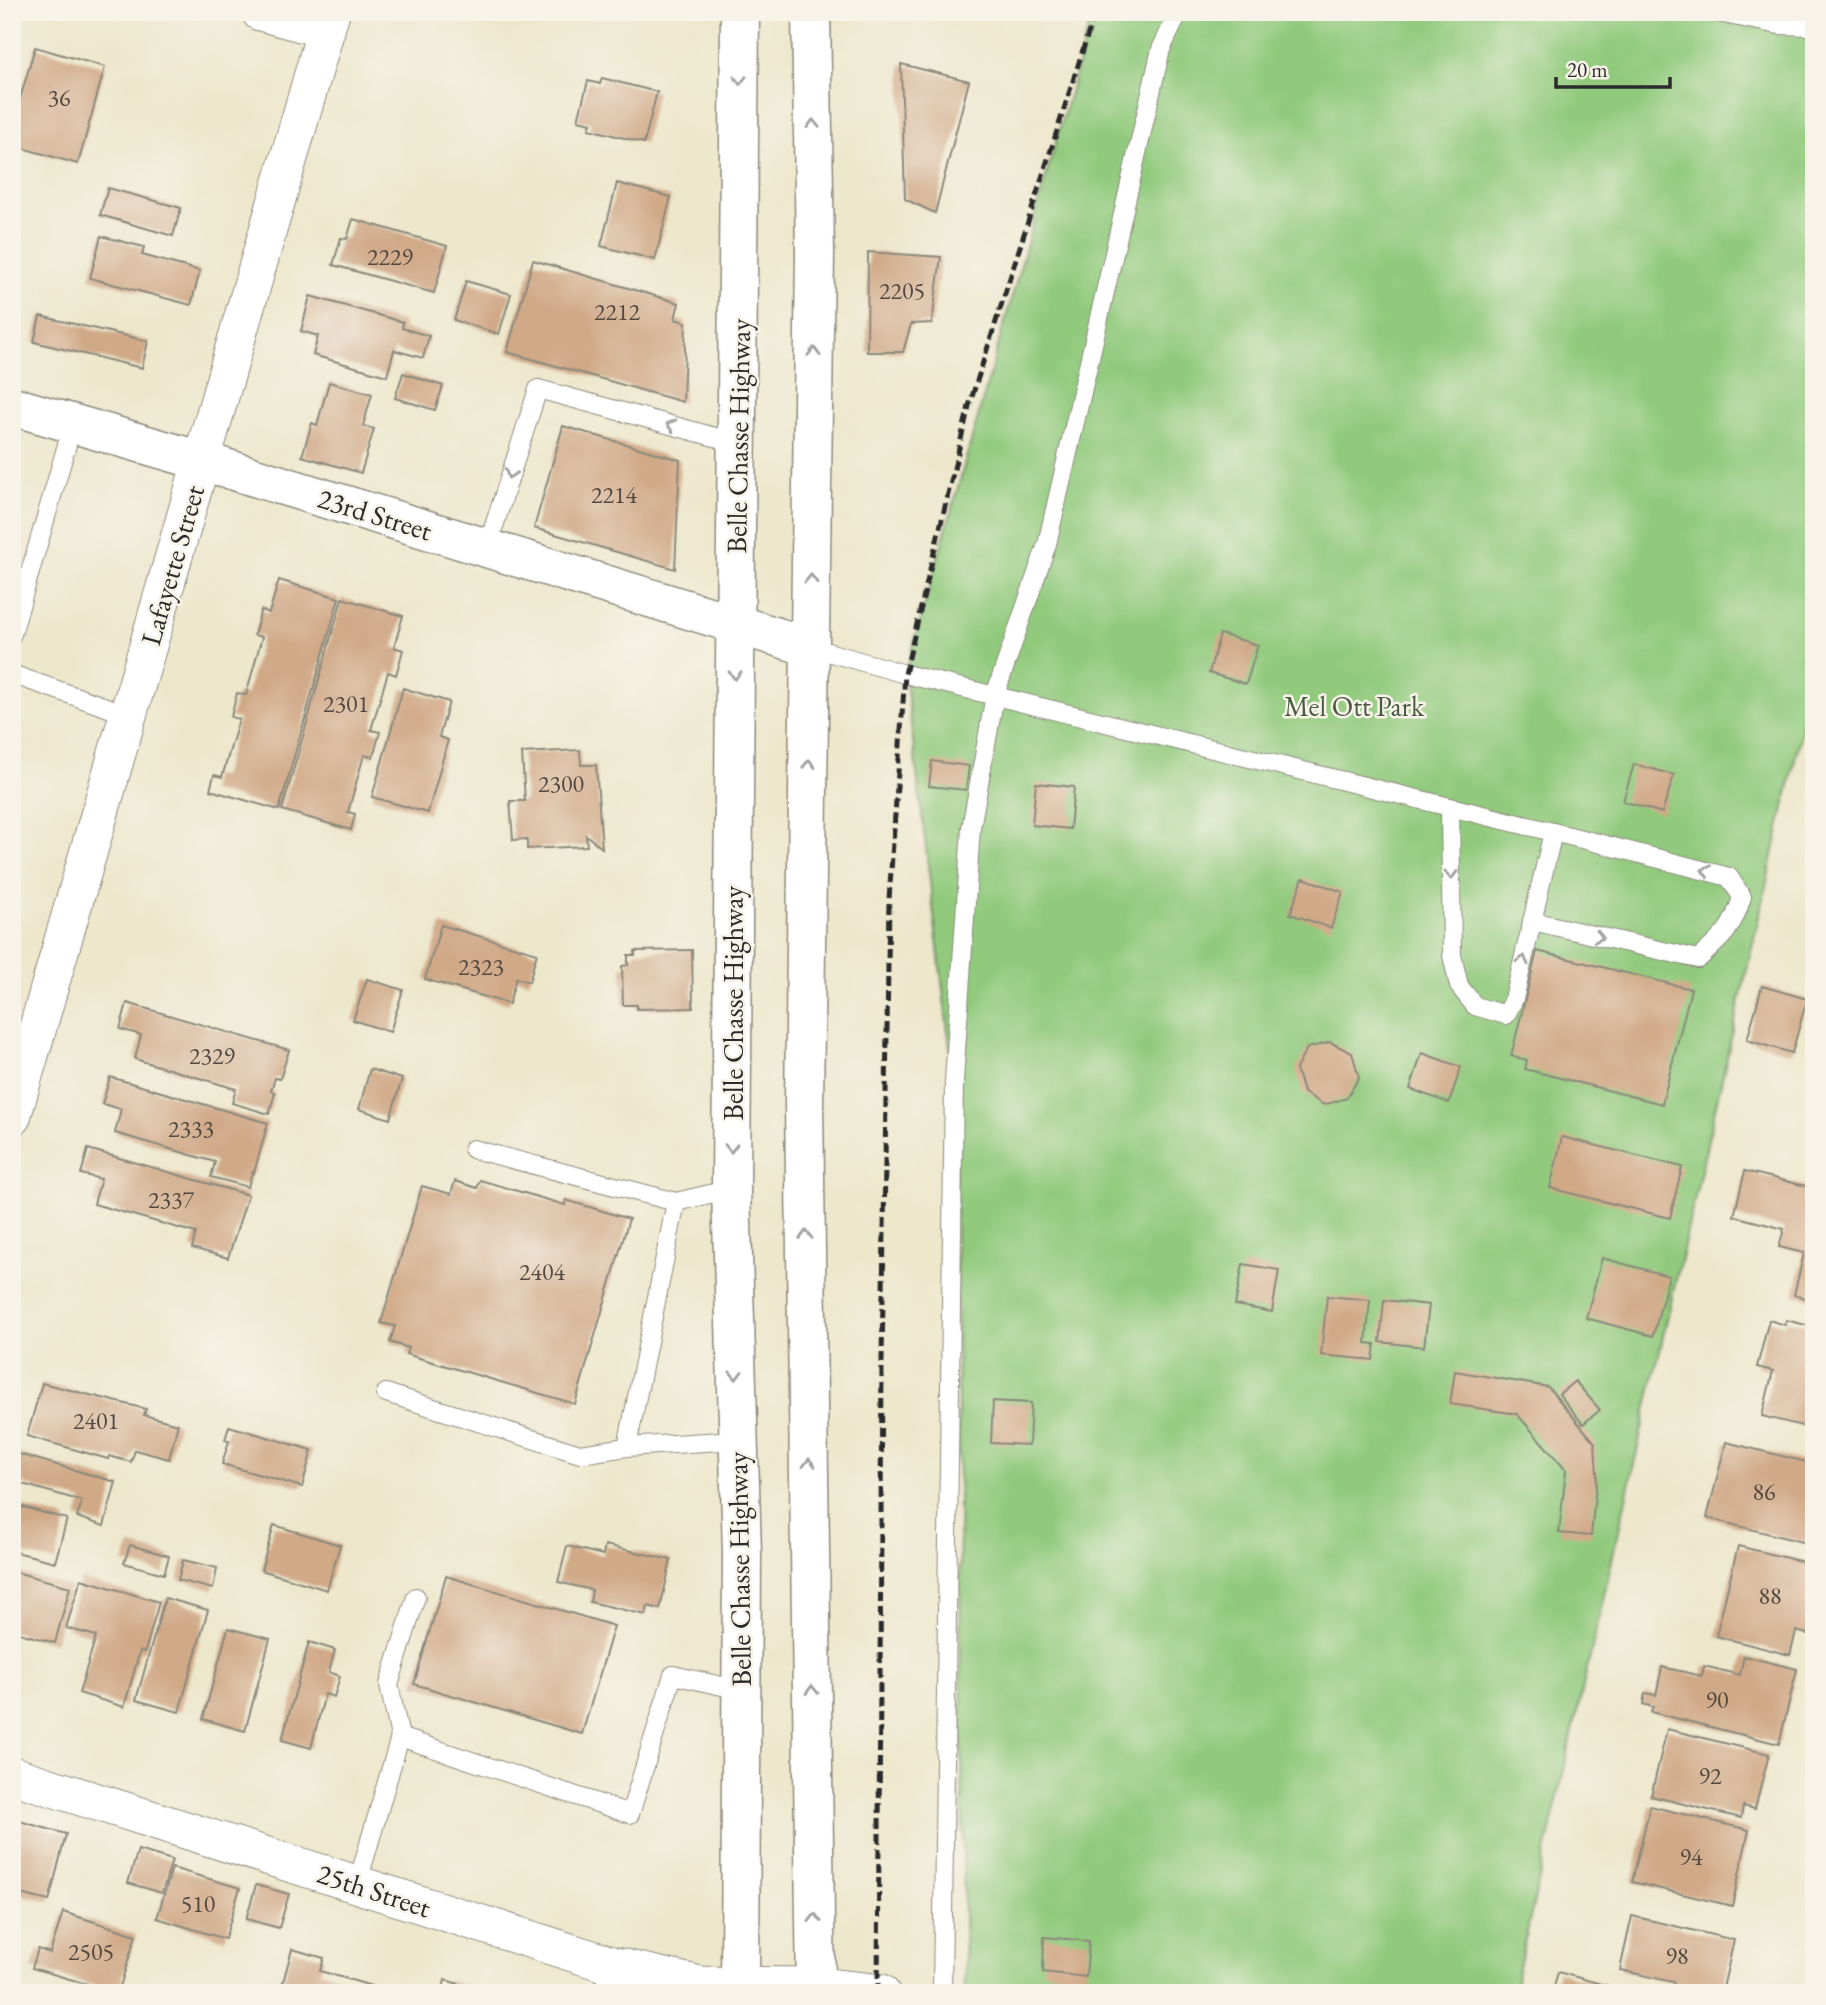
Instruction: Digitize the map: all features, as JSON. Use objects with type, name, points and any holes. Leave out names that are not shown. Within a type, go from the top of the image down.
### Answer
[{"type":"main road","name":"Belle Chasse Highway","points":[[740,12],[731,1188],[742,1552],[740,1989]]},
{"type":"main road","points":[[810,12],[815,253],[804,1103],[816,1989]]},
{"type":"main road","name":"23rd Street","points":[[12,406],[202,461],[810,648]]},
{"type":"street","points":[[260,12],[329,21]]},
{"type":"street","name":"Lafayette Street","points":[[12,1117],[24,1030],[129,715],[329,21]]},
{"type":"street","name":"25th Street","points":[[12,1775],[357,1885],[607,1979],[740,1989],[816,1989],[881,1993]]},
{"type":"lane","points":[[942,1993],[954,1081],[971,828],[995,695],[1047,544],[1161,49],[1179,12]]},
{"type":"lane","points":[[1713,12],[1779,25],[1814,26]]},
{"type":"lane","points":[[487,548],[538,389],[737,443]]},
{"type":"lane","points":[[12,634],[73,424]]},
{"type":"lane","points":[[810,648],[1729,877],[1742,897],[1736,916],[1725,935],[1698,959],[1532,921]]},
{"type":"lane","points":[[12,672],[13,675],[129,715]]},
{"type":"lane","points":[[1450,807],[1452,955],[1460,986],[1475,1006],[1506,1016],[1514,999],[1553,832]]},
{"type":"lane","points":[[473,1149],[676,1202],[731,1188]]},
{"type":"lane","points":[[627,1447],[676,1202]]},
{"type":"lane","points":[[386,1393],[580,1454],[627,1447],[737,1440]]},
{"type":"lane","points":[[357,1885],[400,1737],[389,1685],[416,1597]]},
{"type":"lane","points":[[400,1737],[630,1814],[673,1675],[740,1690]]},
{"type":"green space","name":"Mel Ott Park","points":[[1096,12],[1814,12],[1814,676],[1513,1993],[965,1993],[954,1081],[905,674],[1090,22]]},
{"type":"building","points":[[35,47],[105,67],[78,164],[12,145],[12,127]]},
{"type":"building","points":[[901,64],[969,81],[935,213],[905,199]]},
{"type":"building","points":[[602,78],[657,92],[644,143],[589,129],[591,123],[578,120],[588,81],[600,84]]},
{"type":"building","points":[[617,183],[671,197],[655,260],[601,246]]},
{"type":"building","points":[[108,188],[181,208],[173,236],[100,215]]},
{"type":"building","points":[[353,219],[447,246],[434,293],[333,265],[341,238],[347,239]]},
{"type":"building","points":[[101,236],[144,247],[142,255],[200,271],[191,305],[90,278]]},
{"type":"building","points":[[868,252],[941,257],[932,323],[911,324],[903,352],[867,352]]},
{"type":"building","points":[[533,260],[679,303],[675,319],[686,322],[683,402],[507,352]]},
{"type":"building","points":[[466,281],[511,294],[499,334],[454,320]]},
{"type":"building","points":[[310,296],[403,322],[402,328],[429,336],[423,358],[394,350],[387,376],[313,355],[318,336],[301,331]]},
{"type":"building","points":[[40,316],[148,341],[142,368],[34,342]]},
{"type":"building","points":[[403,373],[443,386],[435,410],[395,398]]},
{"type":"building","points":[[329,382],[372,394],[363,426],[374,429],[361,473],[302,456],[312,423],[317,425]]},
{"type":"building","points":[[563,426],[680,460],[675,569],[534,528]]},
{"type":"building","points":[[279,580],[339,598],[279,810],[210,790],[214,775],[222,777],[239,719],[231,717],[237,693],[246,695],[262,637],[254,635],[261,610],[269,613]]},
{"type":"building","points":[[342,598],[403,616],[394,647],[403,650],[396,675],[388,672],[371,730],[380,732],[373,757],[364,755],[348,812],[355,814],[351,830],[282,810]]},
{"type":"building","points":[[1220,634],[1258,645],[1246,684],[1209,673]]},
{"type":"building","points":[[403,688],[449,702],[439,737],[448,740],[428,813],[372,797]]},
{"type":"building","points":[[580,750],[581,765],[596,765],[602,848],[586,835],[587,846],[527,849],[527,839],[513,840],[510,801],[525,801],[522,753]]},
{"type":"building","points":[[932,761],[969,766],[966,790],[929,786]]},
{"type":"building","points":[[1634,764],[1674,775],[1662,813],[1623,801]]},
{"type":"building","points":[[1036,783],[1074,787],[1070,829],[1032,825]]},
{"type":"building","points":[[1303,878],[1343,892],[1331,928],[1290,914]]},
{"type":"building","points":[[441,925],[537,953],[529,982],[516,978],[509,1004],[425,979]]},
{"type":"building","points":[[692,950],[693,1008],[637,1009],[637,1005],[623,1005],[622,966],[628,965],[628,955],[635,955],[635,951]]},
{"type":"building","points":[[1537,951],[1691,989],[1662,1104],[1525,1069],[1527,1060],[1511,1056]]},
{"type":"building","points":[[367,979],[403,990],[390,1032],[353,1020]]},
{"type":"building","points":[[1762,986],[1807,999],[1792,1053],[1747,1040]]},
{"type":"building","points":[[127,1003],[289,1050],[280,1079],[275,1078],[271,1091],[275,1093],[269,1114],[232,1103],[236,1089],[135,1059],[141,1035],[120,1029]]},
{"type":"building","points":[[1330,1042],[1352,1053],[1359,1077],[1347,1098],[1324,1105],[1303,1092],[1296,1069],[1307,1048]]},
{"type":"building","points":[[1422,1053],[1461,1067],[1449,1103],[1410,1089]]},
{"type":"building","points":[[370,1069],[402,1079],[390,1119],[359,1109]]},
{"type":"building","points":[[110,1077],[268,1123],[248,1187],[211,1177],[215,1162],[115,1133],[121,1109],[102,1104]]},
{"type":"building","points":[[1562,1137],[1682,1167],[1670,1218],[1550,1188]]},
{"type":"building","points":[[88,1149],[248,1195],[228,1258],[192,1248],[196,1233],[94,1204],[101,1179],[81,1174]]},
{"type":"building","points":[[1745,1171],[1814,1188],[1814,1300],[1794,1295],[1804,1253],[1779,1247],[1784,1229],[1734,1216]]},
{"type":"building","points":[[480,1180],[565,1205],[566,1200],[629,1219],[575,1404],[406,1354],[408,1348],[390,1342],[395,1326],[381,1323],[422,1186],[451,1194],[455,1181],[477,1188]]},
{"type":"building","points":[[1602,1258],[1669,1276],[1653,1336],[1586,1318]]},
{"type":"building","points":[[1243,1264],[1279,1270],[1272,1312],[1235,1305]]},
{"type":"building","points":[[1327,1296],[1370,1300],[1366,1343],[1375,1344],[1373,1360],[1321,1355]]},
{"type":"building","points":[[1384,1300],[1429,1305],[1424,1347],[1380,1342]]},
{"type":"building","points":[[1769,1320],[1785,1325],[1786,1320],[1814,1327],[1814,1429],[1762,1416],[1773,1371],[1757,1367]]},
{"type":"building","points":[[1455,1371],[1548,1387],[1595,1443],[1597,1475],[1591,1536],[1559,1533],[1566,1470],[1517,1414],[1450,1404]]},
{"type":"building","points":[[1575,1381],[1600,1410],[1583,1424],[1559,1394]]},
{"type":"building","points":[[42,1383],[146,1409],[144,1415],[178,1424],[169,1459],[135,1450],[131,1462],[109,1456],[108,1459],[27,1436]]},
{"type":"building","points":[[993,1401],[1031,1403],[1029,1445],[991,1443]]},
{"type":"building","points":[[229,1426],[312,1450],[302,1487],[222,1464],[229,1441],[225,1440]]},
{"type":"building","points":[[1726,1442],[1814,1464],[1814,1545],[1707,1518]]},
{"type":"building","points":[[12,1452],[116,1482],[104,1526],[77,1517],[82,1501],[12,1481]]},
{"type":"building","points":[[12,1504],[67,1519],[55,1562],[12,1551]]},
{"type":"building","points":[[274,1525],[340,1545],[327,1590],[261,1570]]},
{"type":"building","points":[[130,1545],[169,1556],[164,1574],[124,1563]]},
{"type":"building","points":[[605,1545],[671,1560],[660,1609],[648,1606],[646,1615],[590,1602],[592,1590],[558,1582],[567,1546],[603,1555]]},
{"type":"building","points":[[1738,1546],[1812,1564],[1809,1580],[1814,1581],[1814,1609],[1807,1634],[1796,1631],[1790,1655],[1716,1636]]},
{"type":"building","points":[[183,1560],[217,1568],[213,1589],[178,1580]]},
{"type":"building","points":[[12,1571],[70,1587],[55,1643],[12,1631]]},
{"type":"building","points":[[446,1576],[614,1626],[582,1734],[414,1684]]},
{"type":"building","points":[[81,1579],[159,1602],[145,1652],[140,1651],[124,1707],[79,1693],[96,1636],[66,1628]]},
{"type":"building","points":[[165,1598],[208,1610],[179,1712],[136,1700]]},
{"type":"building","points":[[228,1628],[270,1639],[245,1731],[203,1719]]},
{"type":"building","points":[[309,1642],[335,1650],[329,1672],[340,1676],[334,1697],[325,1694],[311,1748],[282,1740]]},
{"type":"building","points":[[1744,1656],[1797,1669],[1779,1744],[1651,1712],[1653,1707],[1643,1704],[1645,1693],[1656,1695],[1662,1667],[1702,1676],[1704,1666],[1740,1675]]},
{"type":"building","points":[[1667,1729],[1769,1754],[1755,1809],[1743,1806],[1741,1818],[1651,1796]]},
{"type":"building","points":[[1650,1806],[1749,1830],[1732,1906],[1632,1882]]},
{"type":"building","points":[[12,1819],[66,1834],[49,1901],[12,1892]]},
{"type":"building","points":[[138,1850],[172,1860],[162,1893],[128,1883]]},
{"type":"building","points":[[172,1868],[240,1888],[225,1939],[157,1918]]},
{"type":"building","points":[[256,1885],[289,1894],[279,1928],[246,1919]]},
{"type":"building","points":[[63,1912],[136,1935],[118,1993],[32,1968],[38,1949],[50,1953]]},
{"type":"building","points":[[1632,1916],[1734,1940],[1722,1993],[1678,1993],[1673,1982],[1620,1970]]},
{"type":"building","points":[[1044,1937],[1089,1941],[1086,1977],[1043,1972]]},
{"type":"building","points":[[292,1949],[324,1958],[320,1971],[382,1989],[381,1993],[280,1993]]},
{"type":"building","points":[[1558,1972],[1630,1992],[1552,1993]]},
{"type":"building","points":[[445,1980],[487,1992],[487,1993],[442,1993]]},
{"type":"railway","points":[[878,1993],[882,1361],[889,899],[905,674],[969,406],[1095,12]]}]
